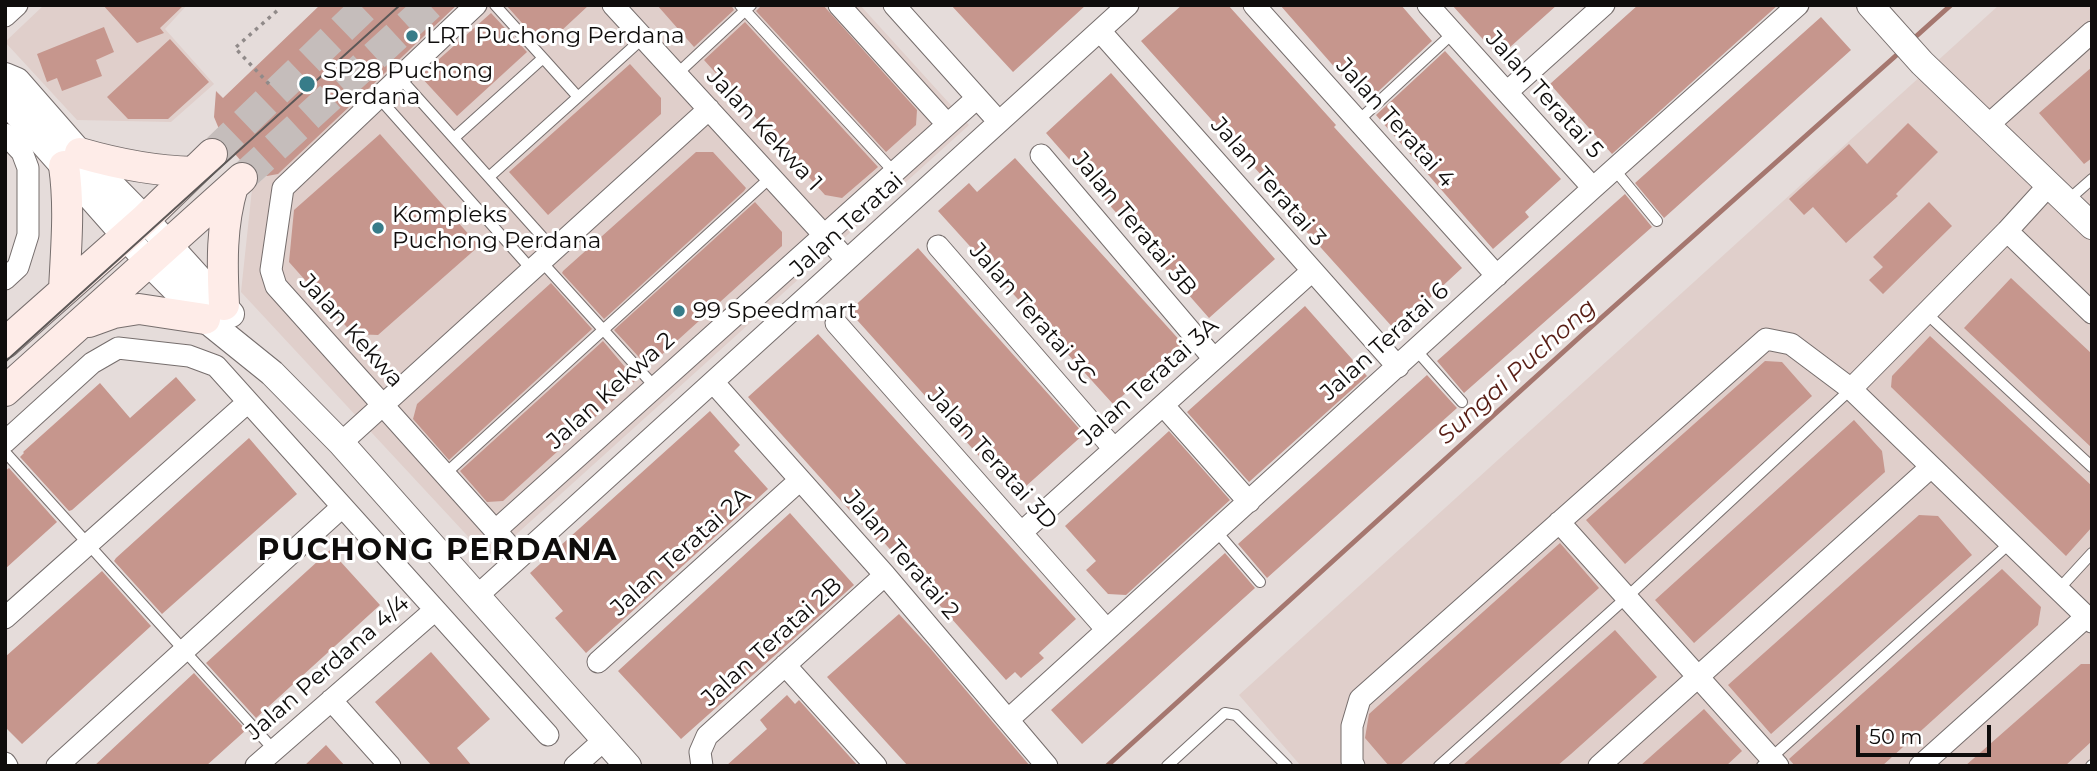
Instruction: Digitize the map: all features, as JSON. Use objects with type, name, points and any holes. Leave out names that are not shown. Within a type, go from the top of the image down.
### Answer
[{"type":"main road","points":[[5,343],[135,227],[203,163],[159,171],[72,159],[68,190],[64,290]]},
{"type":"main road","points":[[5,391],[238,182],[224,215],[222,261],[214,312],[139,309],[114,313],[77,327]]},
{"type":"street","points":[[5,16],[17,5]]},
{"type":"street","name":"Jalan Kekwa","points":[[476,5],[284,188],[271,270],[275,286],[519,557]]},
{"type":"street","name":"Jalan Kekwa 1","points":[[613,5],[847,260]]},
{"type":"street","points":[[839,5],[947,124]]},
{"type":"street","name":"Jalan Teratai","points":[[477,596],[1128,5]]},
{"type":"street","name":"Jalan Teratai 4","points":[[1254,5],[1497,276]]},
{"type":"street","name":"Jalan Teratai 5","points":[[1428,5],[1593,188]]},
{"type":"street","points":[[1507,92],[1604,5]]},
{"type":"street","name":"Jalan Teratai 6","points":[[1009,719],[1798,5]]},
{"type":"street","points":[[1872,7],[1923,63],[2092,226]]},
{"type":"street","points":[[904,9],[999,122]]},
{"type":"street","name":"Jalan Teratai 3","points":[[1100,31],[1398,367]]},
{"type":"street","points":[[1987,126],[2092,32]]},
{"type":"street","points":[[5,76],[17,81],[72,159]]},
{"type":"street","name":"Jalan Kekwa 2","points":[[496,530],[977,97]]},
{"type":"street","points":[[5,100],[72,159],[159,254],[341,443],[628,766]]},
{"type":"street","points":[[341,443],[709,109]]},
{"type":"street","points":[[5,134],[22,152],[28,168],[28,235],[19,267],[5,279]]},
{"type":"street","name":"Jalan Teratai 3B","points":[[1041,155],[1214,359]]},
{"type":"street","points":[[1851,390],[2007,231],[2057,194]]},
{"type":"street","points":[[2007,231],[2092,313]]},
{"type":"street","name":"Jalan Teratai 3C","points":[[938,246],[1114,449]]},
{"type":"street","name":"Jalan Teratai 3A","points":[[1022,532],[1312,271]]},
{"type":"street","name":"Jalan Teratai 3D","points":[[836,323],[1107,630]]},
{"type":"street","points":[[1354,766],[1352,726],[1360,699],[1766,339],[1791,344],[1851,390],[2089,619],[1920,766]]},
{"type":"street","points":[[5,442],[92,363],[118,348],[190,356],[216,366],[548,735]]},
{"type":"street","name":"Jalan Teratai 2","points":[[713,382],[886,575],[1046,766]]},
{"type":"street","points":[[5,618],[248,402]]},
{"type":"street","points":[[1163,405],[1249,502]]},
{"type":"street","points":[[1598,766],[1931,467]]},
{"type":"street","name":"Jalan Teratai 2A","points":[[598,662],[800,480]]},
{"type":"street","points":[[57,766],[342,507]]},
{"type":"street","points":[[1559,522],[1698,677],[1770,763]]},
{"type":"street","name":"Jalan Teratai 2B","points":[[701,759],[707,736],[886,575]]},
{"type":"street","name":"Jalan Perdana 4/4","points":[[256,766],[435,610]]},
{"type":"street","points":[[785,665],[876,766]]},
{"type":"street","points":[[331,700],[390,766]]},
{"type":"street","points":[[575,766],[604,740]]},
{"type":"lane","points":[[495,5],[578,97]]},
{"type":"lane","points":[[677,74],[746,7],[894,172]]},
{"type":"lane","points":[[1358,121],[1453,33]]},
{"type":"lane","points":[[489,177],[643,38]]},
{"type":"lane","points":[[454,138],[543,58]]},
{"type":"lane","points":[[400,78],[489,177],[542,260]]},
{"type":"lane","points":[[379,98],[542,260],[655,387]]},
{"type":"lane","points":[[1614,169],[1657,221]]},
{"type":"lane","points":[[445,474],[772,177]]},
{"type":"lane","points":[[2057,194],[2092,179]]},
{"type":"lane","points":[[1926,313],[2092,467]]},
{"type":"lane","points":[[1416,350],[1462,402]]},
{"type":"lane","points":[[1439,766],[1851,390]]},
{"type":"lane","points":[[5,452],[274,750]]},
{"type":"lane","points":[[1216,531],[1260,582]]},
{"type":"lane","points":[[1770,763],[2010,543]]},
{"type":"lane","points":[[2058,590],[2092,553]]},
{"type":"lane","points":[[1167,766],[1225,713],[1230,712],[1287,766]]},
{"type":"path","points":[[269,84],[235,48],[279,9]]},
{"type":"shaded area","points":[[44,5],[187,5],[165,29],[214,84],[171,122],[77,120],[5,42]]},
{"type":"shaded area","points":[[459,5],[860,5],[969,125],[489,559],[241,292],[252,189]]},
{"type":"shaded area","points":[[1999,5],[2092,5],[2092,766],[1301,766],[1239,695]]},
{"type":"building","points":[[103,5],[184,5],[160,28],[164,33],[137,43]]},
{"type":"building","name":"SP28 Puchong Perdana","points":[[320,5],[457,5],[278,174],[267,176],[258,173],[255,166],[241,161],[224,141],[214,117],[216,91],[223,98]]},
{"type":"building","points":[[506,5],[589,5],[546,45],[541,40],[539,42]]},
{"type":"building","points":[[657,5],[731,5],[734,10],[694,47]]},
{"type":"building","points":[[762,5],[823,5],[917,110],[916,125],[886,152],[756,11]]},
{"type":"building","points":[[951,5],[1086,5],[1013,72]]},
{"type":"building","points":[[1182,5],[1228,5],[1462,268],[1395,330],[1277,199],[1280,196],[1141,41]]},
{"type":"building","points":[[1280,5],[1401,5],[1432,41],[1366,103]]},
{"type":"building","points":[[1452,5],[1557,5],[1499,57]]},
{"type":"building","points":[[1638,5],[1778,5],[1612,154],[1550,84]]},
{"type":"building","points":[[491,13],[527,52],[457,116],[420,76]]},
{"type":"building","points":[[1821,17],[1851,50],[1664,218],[1635,183]]},
{"type":"building","points":[[745,22],[878,167],[842,198],[825,195],[704,60]]},
{"type":"building","points":[[104,27],[114,52],[96,60],[102,76],[62,91],[57,78],[47,82],[37,54]]},
{"type":"building","points":[[170,39],[209,82],[168,119],[128,119],[107,97]]},
{"type":"building","points":[[1445,51],[1561,179],[1525,212],[1529,217],[1493,249],[1376,115]]},
{"type":"building","points":[[630,64],[661,98],[661,114],[548,215],[509,172]]},
{"type":"building","points":[[2092,67],[2092,158],[2084,164],[2039,113]]},
{"type":"building","points":[[1111,73],[1275,259],[1209,318],[1046,133]]},
{"type":"building","points":[[1908,123],[1938,152],[1896,194],[1898,196],[1846,243],[1813,207],[1804,215],[1789,199],[1849,144],[1867,164]]},
{"type":"building","name":"Kompleks Puchong Perdana","points":[[380,134],[479,246],[378,335],[353,334],[289,262],[294,210]]},
{"type":"building","points":[[696,152],[713,152],[746,188],[604,319],[563,271]]},
{"type":"building","points":[[1015,158],[1183,344],[1113,404],[938,211],[969,183],[977,192]]},
{"type":"building","points":[[1625,194],[1652,227],[1464,393],[1437,361]]},
{"type":"building","points":[[755,202],[782,232],[782,246],[648,367],[614,330]]},
{"type":"building","points":[[1929,202],[1952,226],[1883,294],[1869,280],[1883,267],[1873,257]]},
{"type":"building","points":[[918,248],[1084,434],[1015,496],[849,311]]},
{"type":"building","points":[[2011,278],[2092,354],[2092,448],[1964,328]]},
{"type":"building","points":[[551,283],[592,329],[449,460],[413,419],[417,404]]},
{"type":"building","points":[[1305,306],[1367,376],[1249,482],[1187,412]]},
{"type":"building","points":[[818,334],[1076,619],[1039,653],[1044,658],[1021,678],[1015,672],[1006,680],[880,538],[877,541],[748,397]]},
{"type":"building","points":[[1930,336],[2092,486],[2092,527],[2066,556],[1891,387],[1892,376]]},
{"type":"building","points":[[603,341],[636,380],[503,501],[487,502],[460,471]]},
{"type":"building","points":[[1765,361],[1782,362],[1812,396],[1625,564],[1586,520]]},
{"type":"building","points":[[1427,375],[1457,408],[1267,578],[1238,544]]},
{"type":"building","points":[[176,377],[196,400],[72,510],[69,511],[20,457],[100,383],[130,418]]},
{"type":"building","points":[[710,411],[740,445],[734,451],[768,489],[586,653],[555,618],[563,611],[530,573]]},
{"type":"building","points":[[1854,420],[1882,451],[1885,472],[1694,643],[1655,600]]},
{"type":"building","points":[[1169,431],[1230,500],[1126,595],[1108,594],[1086,570],[1096,561],[1065,526]]},
{"type":"building","points":[[249,438],[297,494],[162,614],[114,561]]},
{"type":"building","points":[[9,468],[57,522],[5,569],[5,471]]},
{"type":"building","points":[[790,513],[854,585],[681,739],[618,671]]},
{"type":"building","points":[[1919,515],[1938,516],[1972,555],[1771,734],[1728,685]]},
{"type":"building","points":[[1560,543],[1599,588],[1399,766],[1389,766],[1365,738],[1369,714]]},
{"type":"building","points":[[330,550],[380,605],[256,718],[206,663]]},
{"type":"building","points":[[1225,553],[1255,588],[1082,744],[1051,710]]},
{"type":"building","points":[[2002,569],[2041,607],[2038,625],[1882,766],[1795,766],[1789,759]]},
{"type":"building","points":[[102,571],[151,626],[22,744],[5,727],[5,657]]},
{"type":"building","points":[[899,614],[1030,766],[908,766],[827,677]]},
{"type":"building","points":[[1615,630],[1657,677],[1571,754],[1557,766],[1462,766]]},
{"type":"building","points":[[431,652],[490,719],[457,748],[472,766],[432,766],[375,702]]},
{"type":"building","points":[[2081,664],[2092,664],[2092,741],[2065,766],[1965,766]]},
{"type":"building","points":[[194,673],[246,730],[206,766],[94,766]]},
{"type":"building","points":[[787,695],[795,704],[799,700],[858,766],[726,766],[767,729],[760,720]]},
{"type":"building","points":[[1704,709],[1742,751],[1726,766],[1640,766]]},
{"type":"building","points":[[326,745],[345,766],[304,766]]},
{"type":"waterway","name":"Sungai Puchong","points":[[1912,40],[1951,5]]},
{"type":"waterway","name":"Sungai Puchong","points":[[1107,766],[1582,335],[1900,52]]},
{"type":"tunnel","points":[[212,154],[367,5]]},
{"type":"tunnel","points":[[242,178],[430,5]]},
{"type":"tram line","points":[[5,362],[400,5]]},
{"type":"place","name":"LRT Puchong Perdana","points":[[412,36]]},
{"type":"place","name":"SP28 Puchong Perdana","points":[[307,84]]},
{"type":"place","name":"Kompleks Puchong Perdana","points":[[378,228]]},
{"type":"place","name":"99 Speedmart","points":[[679,311]]},
{"type":"district","name":"PUCHONG PERDANA","points":[[438,551]]}]
